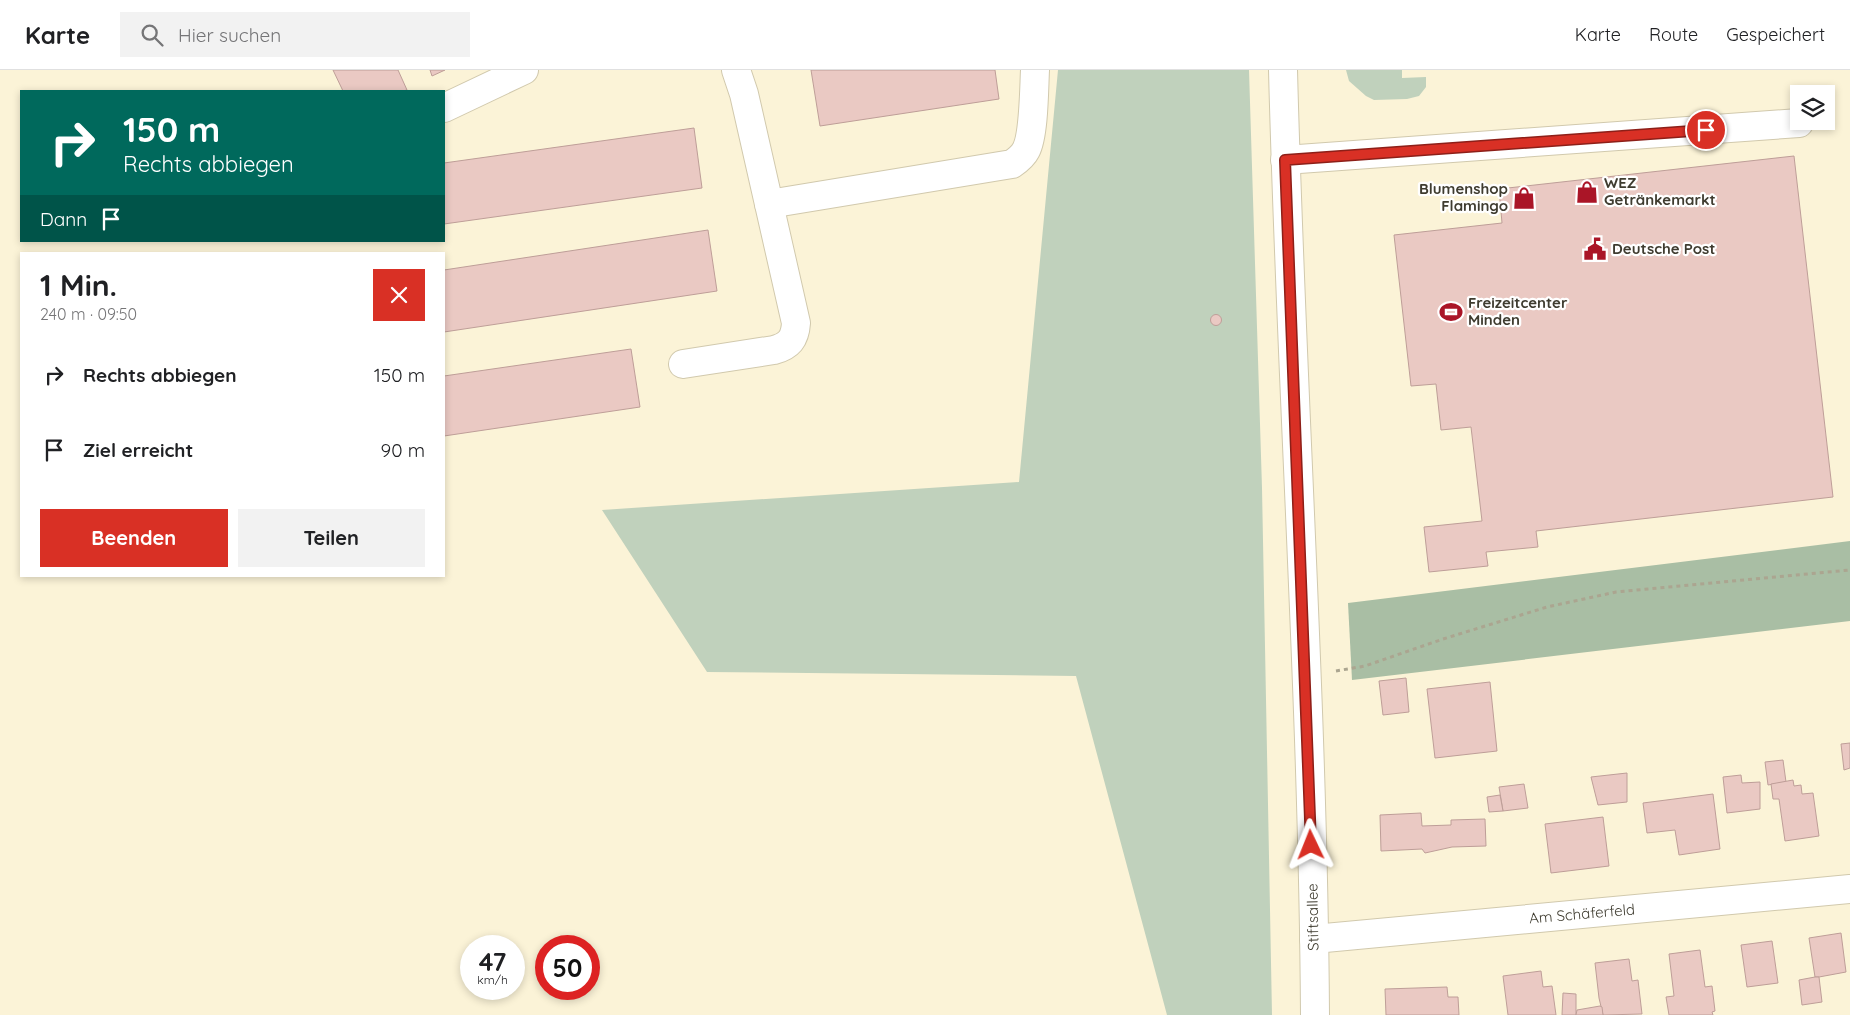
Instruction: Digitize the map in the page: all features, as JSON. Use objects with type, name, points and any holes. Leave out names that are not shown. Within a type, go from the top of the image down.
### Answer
[{"type":"main road","points":[[445,108],[524,70]]},
{"type":"main road","points":[[683,364],[774,350],[785,347],[795,335],[796,323],[744,94],[736,70]]},
{"type":"main road","points":[[769,204],[1012,164],[1022,157],[1027,150],[1030,139],[1036,70]]},
{"type":"main road","name":"Stiftsallee","points":[[1283,70],[1306,677],[1315,1015]]},
{"type":"main road","points":[[1285,160],[1790,124]]},
{"type":"main road","name":"Am Schäferfeld","points":[[1314,939],[1850,889]]},
{"type":"path","points":[[1306,677],[1365,666],[1443,639],[1547,607],[1616,592],[1850,570]]},
{"type":"green space","points":[[1058,70],[1249,70],[1262,488],[1272,1015],[1167,1015],[1076,676],[707,672],[602,510],[1019,482]]},
{"type":"green space","points":[[1346,70],[1402,70],[1402,78],[1426,77],[1426,87],[1419,96],[1407,99],[1374,100],[1366,96],[1349,81]]},
{"type":"green space","points":[[1850,541],[1850,621],[1352,680],[1348,603]]},
{"type":"building","points":[[333,70],[398,70],[407,90],[343,90]]},
{"type":"building","points":[[430,70],[445,70],[432,76]]},
{"type":"building","points":[[811,70],[995,70],[999,99],[820,126]]},
{"type":"building","points":[[694,128],[702,188],[445,224],[445,163]]},
{"type":"building","points":[[1794,156],[1833,497],[1536,531],[1538,547],[1486,552],[1488,566],[1429,572],[1424,527],[1482,521],[1471,427],[1441,430],[1436,384],[1411,386],[1394,235],[1502,223],[1499,189]]},
{"type":"building","points":[[708,230],[717,291],[445,332],[445,270]]},
{"type":"building","points":[[1214,315],[1218,315],[1221,320],[1220,324],[1214,325],[1211,322],[1211,318]]},
{"type":"building","points":[[631,349],[640,407],[445,436],[445,376]]},
{"type":"building","points":[[1406,678],[1409,712],[1383,715],[1379,681]]},
{"type":"building","points":[[1490,682],[1497,751],[1435,758],[1427,689]]},
{"type":"building","points":[[1850,743],[1850,768],[1844,770],[1841,744]]},
{"type":"building","points":[[1783,760],[1786,782],[1768,785],[1765,762]]},
{"type":"building","points":[[1627,773],[1627,802],[1598,805],[1591,777]]},
{"type":"building","points":[[1741,775],[1742,783],[1760,782],[1760,809],[1727,813],[1723,777]]},
{"type":"building","points":[[1793,780],[1794,786],[1801,785],[1802,794],[1813,793],[1819,836],[1785,841],[1779,799],[1773,799],[1771,784]]},
{"type":"building","points":[[1524,784],[1528,808],[1503,811],[1499,787]]},
{"type":"building","points":[[1713,794],[1720,849],[1679,855],[1675,830],[1647,833],[1643,803]]},
{"type":"building","points":[[1500,795],[1503,811],[1489,812],[1487,797]]},
{"type":"building","points":[[1421,813],[1422,826],[1451,825],[1451,820],[1485,819],[1486,846],[1452,847],[1425,853],[1422,849],[1381,851],[1380,815]]},
{"type":"building","points":[[1603,817],[1609,866],[1551,873],[1545,824]]},
{"type":"building","points":[[1841,933],[1846,972],[1815,977],[1809,938]]},
{"type":"building","points":[[1772,941],[1778,983],[1747,987],[1741,945]]},
{"type":"building","points":[[1700,950],[1705,987],[1712,986],[1715,1011],[1712,1012],[1713,1015],[1669,1015],[1666,997],[1674,996],[1669,954]]},
{"type":"building","points":[[1629,959],[1632,981],[1638,980],[1642,1014],[1603,1015],[1595,963]]},
{"type":"building","points":[[1541,971],[1543,987],[1552,986],[1556,1015],[1508,1015],[1503,976]]},
{"type":"building","points":[[1819,977],[1822,1002],[1802,1005],[1799,980]]},
{"type":"building","points":[[1447,987],[1448,997],[1458,997],[1459,1015],[1386,1015],[1385,989]]},
{"type":"building","points":[[1563,993],[1576,994],[1576,1015],[1562,1015]]},
{"type":"building","points":[[1602,1007],[1603,1015],[1576,1015],[1577,1010]]},
{"type":"place","name":"WEZ Getränkemarkt","points":[[1587,192]]},
{"type":"place","name":"Blumenshop Flamingo","points":[[1524,198]]},
{"type":"place","name":"Deutsche Post","points":[[1595,249]]},
{"type":"place","name":"Freizeitcenter Minden","points":[[1451,312]]},
{"type":"route","points":[[1311,845],[1285,160],[1706,130]]}]
